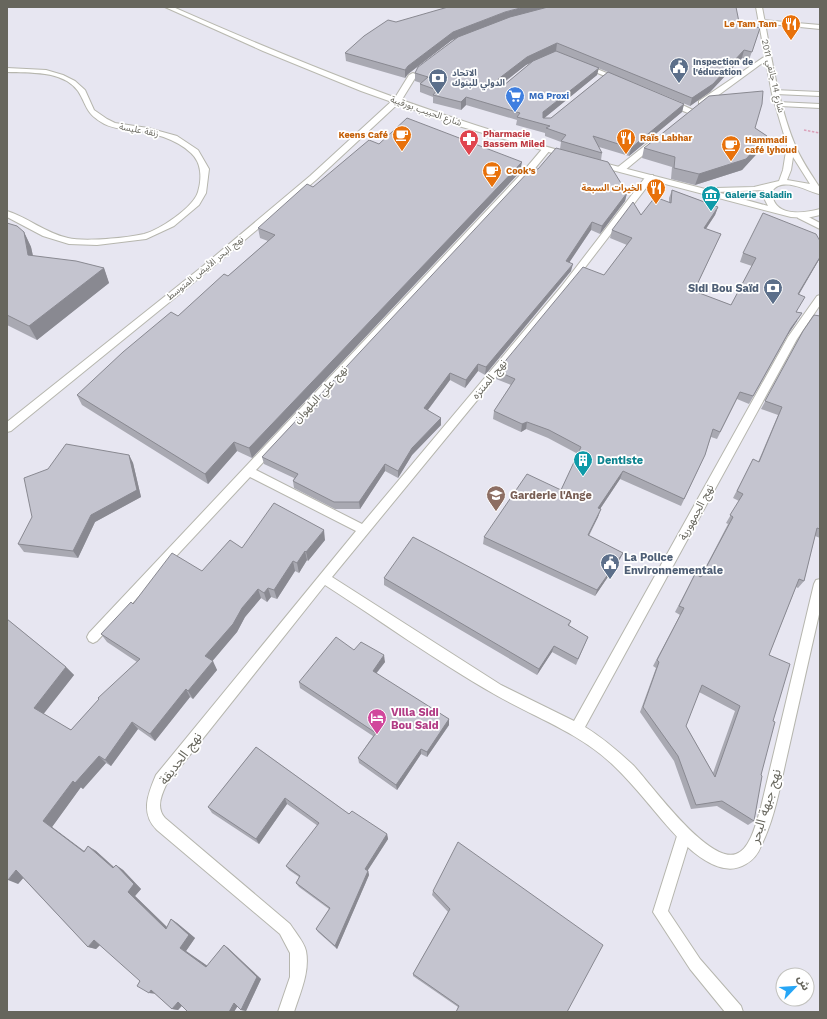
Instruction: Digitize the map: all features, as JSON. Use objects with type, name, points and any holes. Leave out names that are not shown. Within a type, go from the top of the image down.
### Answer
[{"type":"street","name":"شارع الحبيب بورقيبة","points":[[168,7],[296,62],[397,101],[546,150],[576,158]]},
{"type":"street","name":"شارع 14 جانفي 2011","points":[[759,7],[767,58],[791,145],[808,176],[820,193]]},
{"type":"street","points":[[762,22],[820,28]]},
{"type":"street","points":[[662,99],[688,114],[767,58]]},
{"type":"street","points":[[580,64],[602,77],[627,84]]},
{"type":"street","name":"زنقة عليسة","points":[[7,70],[46,72],[61,76],[74,82],[81,90],[91,111],[104,121],[113,125],[148,130],[174,138],[195,152],[205,169],[202,193],[196,203],[171,224],[146,236],[97,242],[69,241],[46,234],[7,214]]},
{"type":"street","name":"نهج البحر الأبيض المتوسط","points":[[7,428],[206,268],[313,178],[397,101],[416,73]]},
{"type":"street","points":[[776,92],[820,94]]},
{"type":"street","points":[[780,104],[820,106]]},
{"type":"street","points":[[622,169],[662,135]]},
{"type":"street","name":"شارع 14 جانفي 2011","points":[[782,182],[790,158],[791,145]]},
{"type":"street","name":"نهج علي البلهوان","points":[[93,637],[524,176],[546,150]]},
{"type":"street","points":[[591,162],[786,213],[809,216],[820,212]]},
{"type":"street","name":"نهج المنتزه","points":[[324,578],[564,289],[650,177]]},
{"type":"street","points":[[694,188],[734,190],[772,186],[782,182],[806,185],[820,193]]},
{"type":"street","points":[[772,186],[768,191],[770,203],[786,213]]},
{"type":"street","points":[[801,216],[820,226]]},
{"type":"street","name":"نهج الجمهورية","points":[[577,729],[790,343],[820,298]]},
{"type":"street","points":[[248,471],[364,530]]},
{"type":"street","name":"نهج جبهة البحر","points":[[324,578],[498,690],[577,729],[612,755],[654,799],[684,836],[703,851],[720,859],[733,862],[745,857],[752,851],[757,841],[768,807],[820,584]]},
{"type":"street","name":"نهج الحديقة","points":[[286,1012],[298,977],[298,951],[285,930],[155,818],[153,803],[155,793],[161,780],[324,578]]},
{"type":"street","points":[[684,836],[660,912],[695,964],[735,1012]]},
{"type":"building","points":[[448,7],[524,7],[505,12],[453,32],[408,66],[405,70],[345,53],[364,36],[388,20],[396,22]]},
{"type":"building","points":[[548,7],[736,7],[739,22],[760,28],[752,52],[744,50],[713,84],[692,98],[557,43],[527,57],[493,83],[498,86],[503,86],[533,61],[556,51],[599,68],[543,112],[543,118],[551,118],[608,72],[684,104],[631,148],[593,136],[602,153],[561,141],[566,135],[546,128],[550,126],[517,117],[520,113],[466,97],[461,102],[433,95],[437,90],[420,84],[428,77],[415,73],[418,67],[458,37],[510,17]]},
{"type":"building","points":[[763,91],[762,104],[755,128],[767,136],[746,159],[699,174],[674,168],[675,157],[644,148],[709,96]]},
{"type":"building","points":[[407,118],[522,162],[249,448],[234,442],[205,474],[77,395],[123,352],[171,312],[178,316],[224,274],[228,276],[275,235],[258,228],[307,184],[313,187],[369,140],[379,144]]},
{"type":"building","points":[[556,148],[608,162],[627,193],[602,226],[592,222],[566,261],[573,264],[486,367],[478,364],[466,380],[450,373],[424,408],[441,418],[412,448],[398,471],[385,464],[359,502],[334,502],[293,481],[298,474],[262,457],[531,169],[538,169]]},
{"type":"building","points":[[672,190],[718,207],[704,228],[721,234],[694,291],[731,305],[756,258],[743,253],[763,213],[816,234],[820,241],[820,257],[798,294],[805,297],[796,312],[802,313],[791,328],[753,396],[740,392],[720,432],[713,429],[705,455],[684,499],[623,471],[598,508],[601,509],[588,535],[623,553],[597,590],[484,537],[527,474],[561,490],[581,447],[549,430],[527,422],[522,424],[494,411],[515,379],[497,371],[583,267],[604,275],[632,238],[612,230],[633,202],[641,215],[655,197],[671,203]]},
{"type":"building","points":[[7,223],[17,226],[24,232],[28,255],[76,261],[104,268],[29,326],[7,315]]},
{"type":"building","points":[[814,315],[820,316],[820,529],[817,528],[804,581],[799,579],[769,655],[790,664],[773,721],[775,722],[761,775],[754,821],[722,801],[696,805],[678,756],[643,707],[659,662],[657,660],[684,608],[679,606],[695,574],[701,577],[733,517],[730,515],[743,494],[737,491],[753,459],[759,462],[782,407],[765,401],[803,331]],"holes":[[[702,685],[740,706],[715,777],[686,726]]]},
{"type":"building","points":[[66,444],[129,455],[137,490],[91,515],[73,551],[18,544],[32,517],[24,478],[48,469]]},
{"type":"building","points":[[274,503],[324,530],[306,552],[305,551],[297,563],[293,561],[274,590],[268,588],[264,593],[258,589],[242,608],[233,624],[205,656],[213,661],[188,691],[186,689],[150,734],[132,722],[105,760],[99,756],[75,783],[73,781],[43,821],[84,852],[88,846],[113,868],[116,865],[134,884],[128,892],[166,929],[171,919],[189,935],[180,948],[206,967],[224,945],[257,977],[241,1010],[234,1003],[229,1012],[188,1012],[178,1002],[172,1009],[151,990],[149,993],[137,986],[140,981],[94,940],[88,947],[16,870],[8,880],[7,879],[7,619],[66,667],[34,708],[71,730],[99,699],[98,698],[140,659],[101,634],[131,602],[133,604],[172,553],[202,571],[230,540],[242,548]]},
{"type":"building","points":[[413,537],[571,621],[568,625],[588,637],[578,659],[554,646],[539,669],[384,578]]},
{"type":"building","points":[[336,637],[354,650],[361,642],[384,655],[373,671],[449,719],[427,752],[421,749],[396,785],[358,758],[376,733],[299,682]]},
{"type":"building","points":[[256,747],[349,814],[352,811],[387,834],[365,869],[368,871],[335,946],[316,929],[330,908],[296,883],[300,876],[286,866],[319,823],[285,798],[256,839],[208,807]]},
{"type":"building","points":[[458,842],[603,945],[567,1012],[456,1012],[459,1006],[413,974],[450,909],[433,891]]},
{"type":"place","name":"Le Tam Tam","points":[[791,41]]},
{"type":"place","name":"Inspection de l'éducation","points":[[679,84]]},
{"type":"place","name":"الاتحاد الدولي للبنوك","points":[[438,95]]},
{"type":"place","name":"MG Proxi","points":[[515,113]]},
{"type":"place","name":"Keens Café","points":[[402,152]]},
{"type":"place","name":"Raïs Labhar","points":[[626,155]]},
{"type":"place","name":"Pharmacie Bassem Miled","points":[[469,156]]},
{"type":"place","name":"Hammadi café lyhoud","points":[[731,162]]},
{"type":"place","name":"Cook’s","points":[[492,188]]},
{"type":"place","name":"الخيرات السبعة","points":[[656,205]]},
{"type":"place","name":"Galerie Saladin","points":[[711,212]]},
{"type":"place","name":"Sidi Bou Saïd","points":[[773,305]]},
{"type":"place","name":"Dentiste","points":[[583,477]]},
{"type":"place","name":"Garderie l'Ange","points":[[496,512]]},
{"type":"place","name":"La Police Environnementale","points":[[610,580]]},
{"type":"place","name":"Villa Sidi Bou Said","points":[[377,735]]}]
